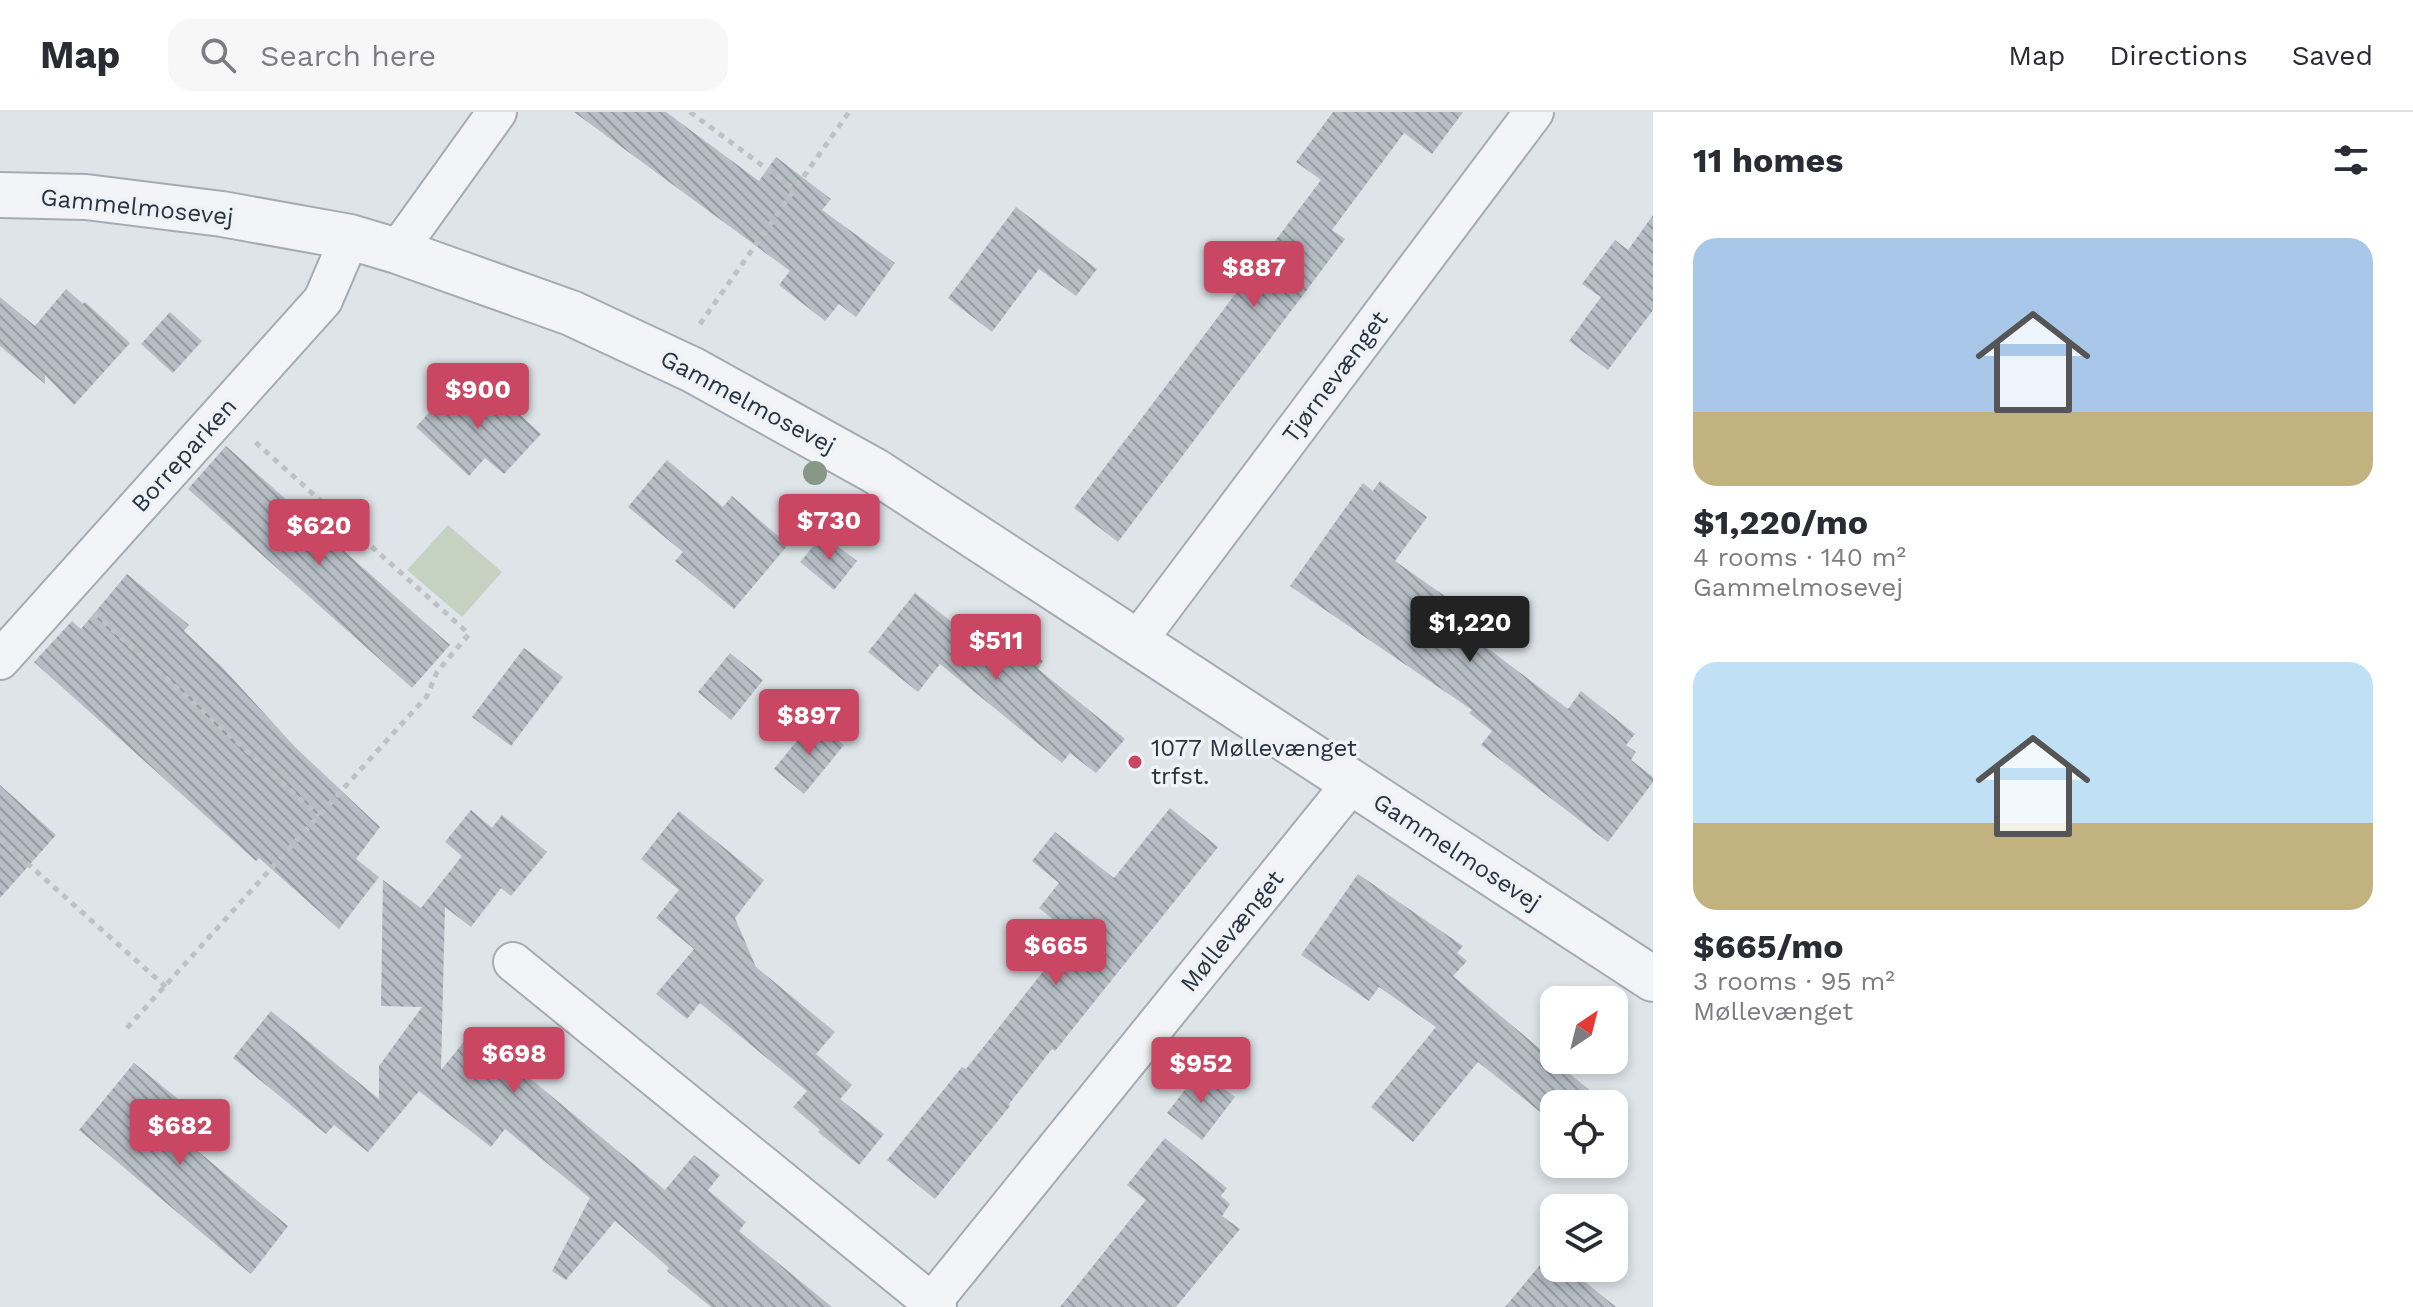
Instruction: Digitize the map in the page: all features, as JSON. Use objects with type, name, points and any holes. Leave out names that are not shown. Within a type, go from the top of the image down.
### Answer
[{"type":"street","points":[[397,251],[497,112]]},
{"type":"street","name":"Tjørnevænget","points":[[1137,641],[1534,112]]},
{"type":"street","name":"Gammelmosevej","points":[[0,195],[86,197],[207,212],[350,237],[571,313],[675,361],[875,471],[1653,979]]},
{"type":"street","name":"Borreparken","points":[[0,660],[323,300],[350,237]]},
{"type":"street","name":"Møllevænget","points":[[513,962],[932,1305],[1352,783]]},
{"type":"path","points":[[690,112],[794,189]]},
{"type":"path","points":[[675,361],[849,112]]},
{"type":"path","points":[[127,1028],[427,696],[437,672],[469,634],[223,413]]},
{"type":"path","points":[[65,587],[319,816]]},
{"type":"path","points":[[0,839],[166,987]]},
{"type":"green space","points":[[448,525],[502,572],[462,617],[407,570]]},
{"type":"building","points":[[574,112],[666,112],[759,181],[776,157],[831,199],[822,210],[895,263],[856,317],[839,304],[825,321],[779,285],[790,271]]},
{"type":"building","points":[[1333,112],[1463,112],[1432,154],[1404,133],[1332,230],[1345,239],[1118,542],[1074,508],[1321,180],[1296,162]]},
{"type":"building","points":[[1016,207],[1097,269],[1076,296],[1039,269],[992,332],[948,298]]},
{"type":"building","points":[[1653,215],[1653,310],[1608,370],[1569,341],[1601,297],[1582,284],[1615,240],[1628,250]]},
{"type":"building","points":[[66,289],[130,343],[74,405],[45,375],[45,384],[0,346],[0,297],[35,326]]},
{"type":"building","points":[[170,312],[202,341],[173,373],[141,344]]},
{"type":"building","points":[[453,386],[477,408],[493,390],[541,434],[504,474],[485,458],[469,476],[416,427]]},
{"type":"building","points":[[226,446],[450,645],[412,688],[188,489]]},
{"type":"building","points":[[667,460],[723,507],[732,496],[788,545],[734,609],[675,561],[683,552],[628,507]]},
{"type":"building","points":[[1380,481],[1427,517],[1395,561],[1496,632],[1486,647],[1568,709],[1581,691],[1635,734],[1626,745],[1636,752],[1631,760],[1653,777],[1653,782],[1608,842],[1481,745],[1492,731],[1469,713],[1472,710],[1290,586],[1363,483],[1373,491]]},
{"type":"building","points":[[823,535],[857,561],[834,590],[800,562]]},
{"type":"building","points":[[127,574],[189,625],[184,631],[223,668],[295,747],[380,827],[356,859],[379,877],[339,929],[259,858],[256,861],[34,662],[72,621],[81,629]]},
{"type":"building","points":[[915,593],[990,652],[1006,633],[1043,661],[1038,669],[1125,739],[1096,773],[1070,753],[1062,763],[940,664],[918,692],[868,652]]},
{"type":"building","points":[[524,648],[563,677],[511,746],[472,717]]},
{"type":"building","points":[[730,653],[763,680],[731,720],[698,692]]},
{"type":"building","points":[[813,721],[844,745],[804,794],[774,769]]},
{"type":"building","points":[[0,785],[56,835],[0,898]]},
{"type":"building","points":[[1170,808],[1218,847],[1055,1051],[1052,1049],[935,1199],[887,1160],[962,1067],[966,1069],[1072,935],[1039,908],[1059,883],[1032,861],[1055,832],[1114,878]]},
{"type":"building","points":[[471,810],[492,828],[502,815],[547,852],[511,896],[501,888],[471,927],[445,907],[441,1070],[476,1027],[525,1066],[521,1071],[665,1190],[694,1155],[720,1175],[708,1190],[746,1222],[739,1231],[832,1307],[711,1307],[667,1271],[669,1268],[615,1221],[566,1280],[552,1271],[590,1198],[505,1129],[491,1147],[419,1091],[368,1152],[334,1125],[326,1134],[233,1058],[271,1011],[379,1099],[379,1066],[422,1007],[381,1006],[383,880],[421,908],[462,856],[445,842]]},
{"type":"building","points":[[679,811],[764,880],[735,918],[756,967],[835,1032],[816,1054],[852,1085],[840,1099],[884,1134],[859,1165],[793,1107],[807,1091],[700,1003],[687,1019],[656,994],[694,949],[656,918],[679,890],[641,859]]},
{"type":"building","points":[[1358,874],[1463,946],[1457,953],[1467,961],[1453,976],[1540,1049],[1540,1074],[1570,1074],[1589,1090],[1540,1090],[1540,1112],[1478,1062],[1413,1142],[1371,1107],[1436,1027],[1379,987],[1369,1001],[1301,955]]},
{"type":"building","points":[[134,1063],[200,1117],[182,1138],[288,1226],[251,1274],[79,1130]]},
{"type":"building","points":[[1203,1073],[1235,1097],[1202,1140],[1167,1113],[1197,1074],[1201,1077]]},
{"type":"building","points":[[1165,1138],[1227,1188],[1221,1196],[1230,1204],[1222,1216],[1240,1229],[1176,1307],[1060,1307],[1146,1200],[1127,1185]]},
{"type":"building","points":[[1540,1265],[1540,1282],[1585,1282],[1616,1307],[1505,1307]]},
{"type":"place","name":"1077 Møllevænget trfst.","points":[[1135,762]]}]
